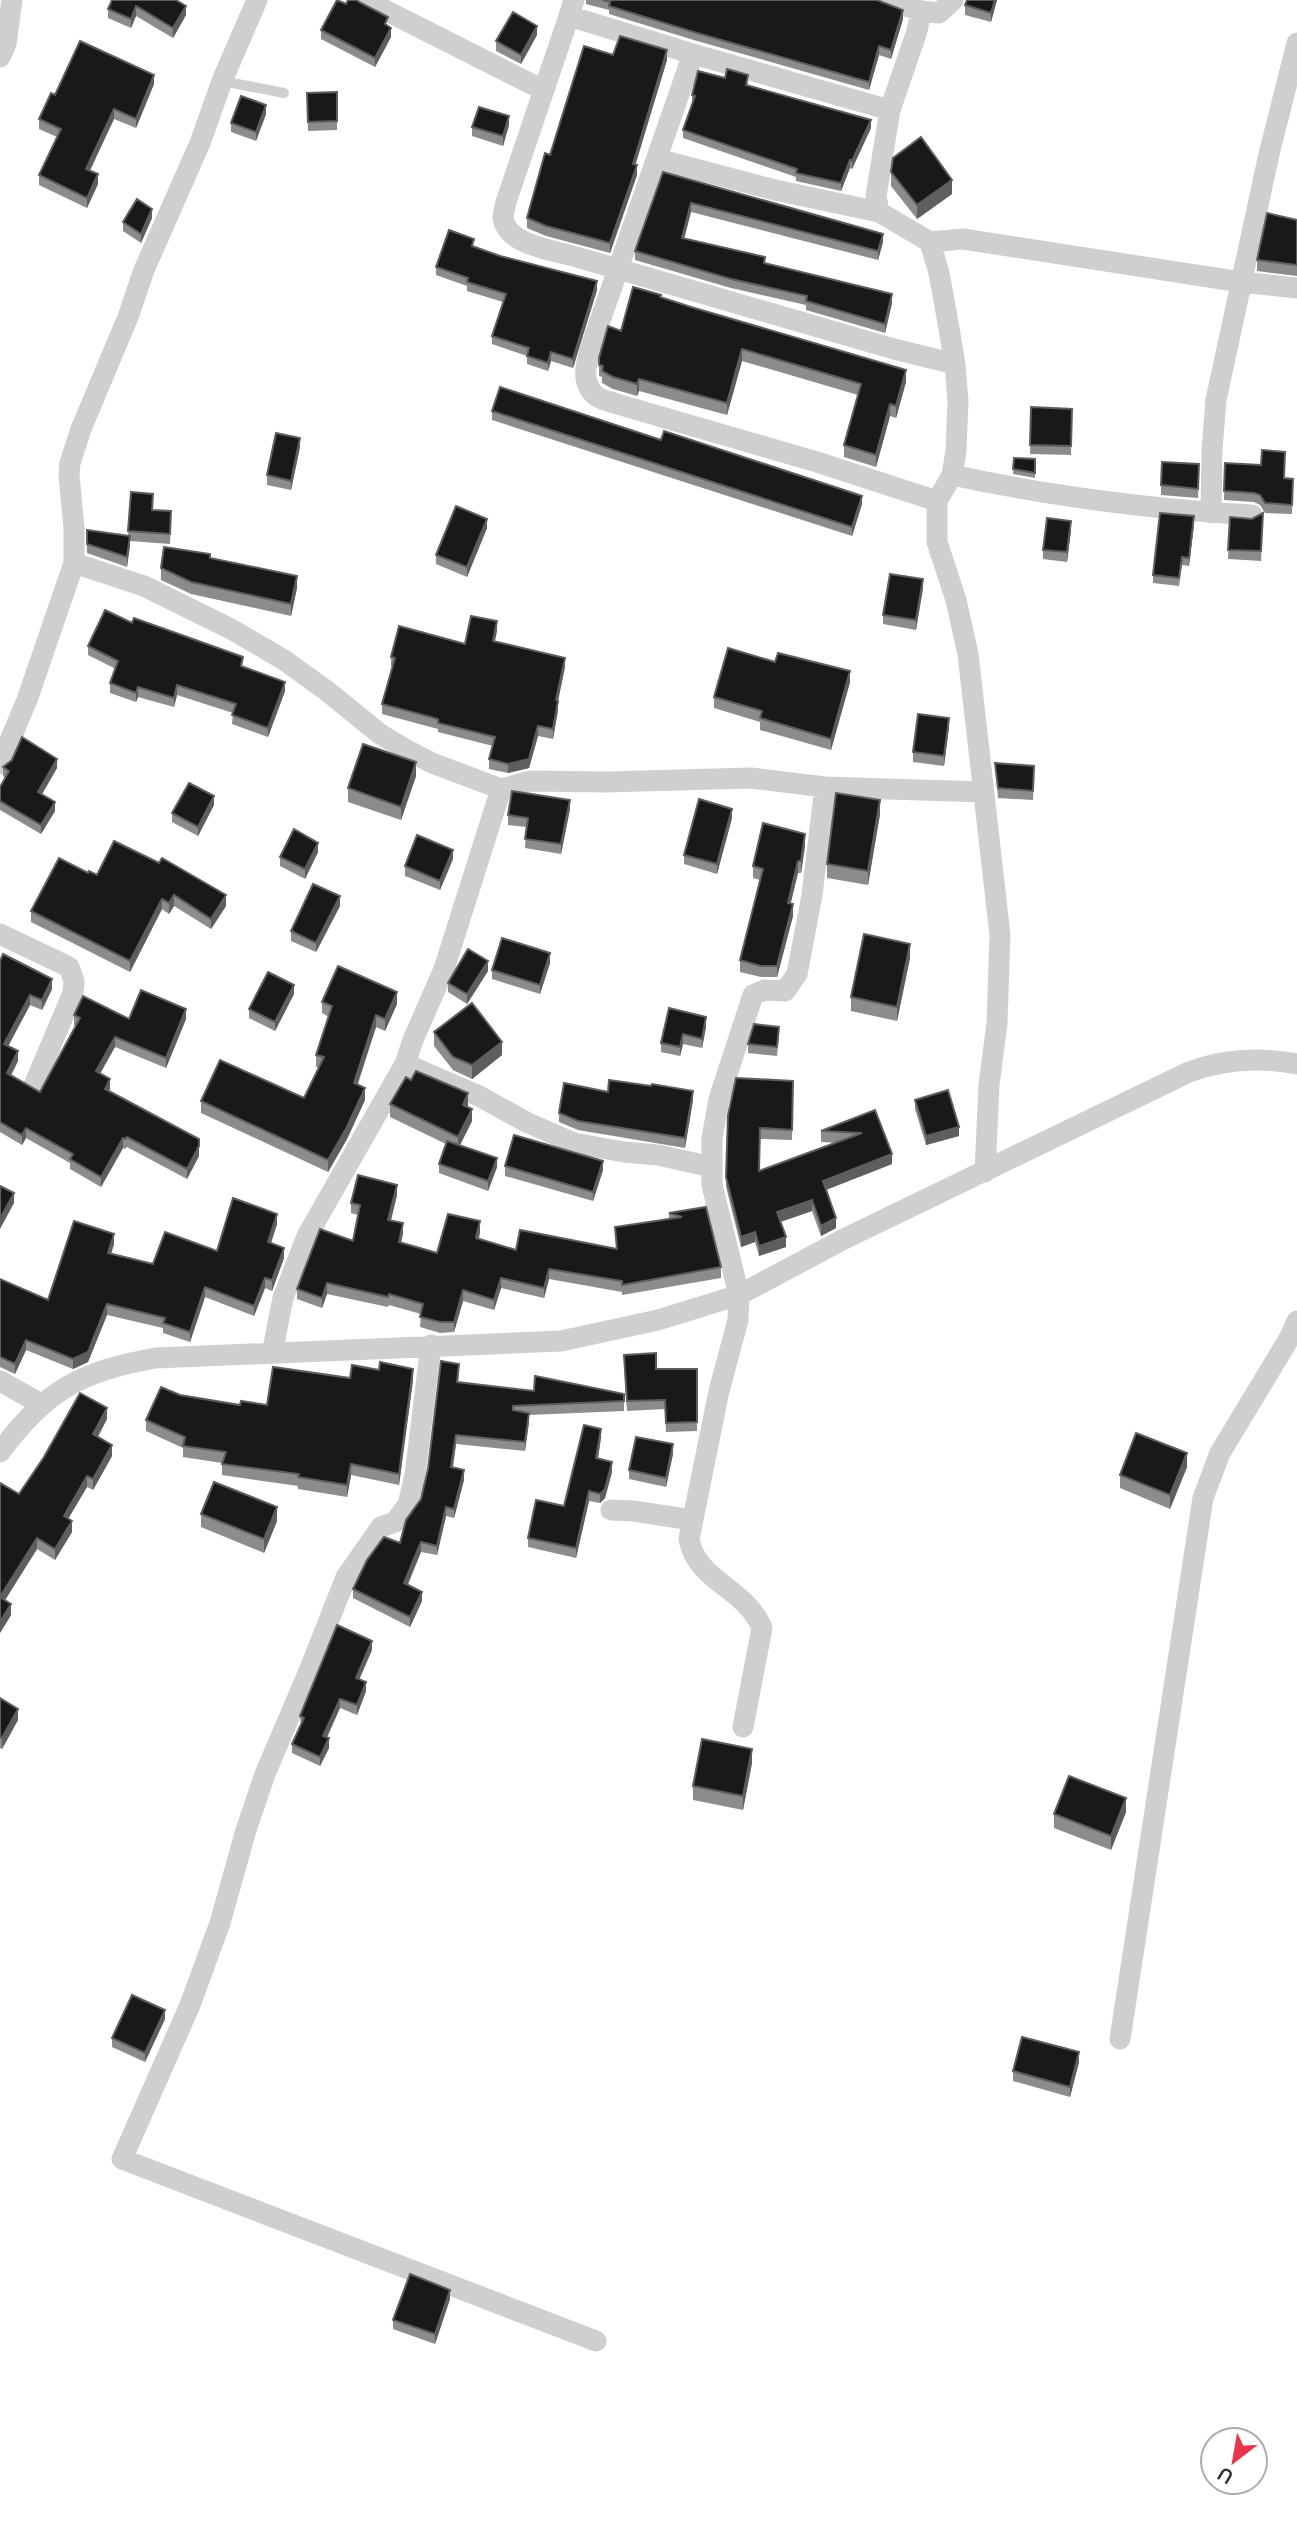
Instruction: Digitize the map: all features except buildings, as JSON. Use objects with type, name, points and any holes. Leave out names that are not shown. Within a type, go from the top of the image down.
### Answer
[{"type":"street","points":[[0,57],[6,44],[12,0]]},
{"type":"street","points":[[0,764],[26,700],[74,563],[69,475],[81,429],[128,317],[144,270],[201,143],[222,80],[257,0]]},
{"type":"street","points":[[365,0],[543,90]]},
{"type":"street","points":[[887,0],[920,11],[939,13],[953,0]]},
{"type":"street","points":[[890,110],[692,54],[572,8],[503,217],[512,234],[521,240],[894,349],[955,364]]},
{"type":"street","points":[[879,212],[876,196],[890,110],[917,31],[920,11]]},
{"type":"street","points":[[1211,513],[1216,400],[1297,43]]},
{"type":"street","points":[[692,54],[593,341],[585,372],[588,384],[596,396],[937,501]]},
{"type":"street","points":[[657,159],[775,190],[879,212],[930,242],[963,239],[1241,282],[1297,288]]},
{"type":"street","points":[[930,242],[939,273],[955,364],[958,401],[952,475],[937,501],[937,542],[956,600],[968,653],[1000,935],[997,1023],[989,1084],[985,1172]]},
{"type":"street","points":[[952,475],[1017,489],[1146,508],[1252,515]]},
{"type":"street","points":[[74,563],[144,586],[231,629],[284,660],[380,734],[432,763],[501,789],[530,781],[751,778],[825,787],[983,792]]},
{"type":"street","points":[[743,1727],[762,1628],[756,1613],[703,1569],[691,1553],[689,1539],[719,1391],[735,1336],[739,1295],[712,1185],[712,1138],[719,1099],[750,1002],[757,992],[785,991],[797,974],[812,895],[825,787]]},
{"type":"street","points":[[272,1354],[284,1298],[307,1236],[405,1064],[444,969],[501,789]]},
{"type":"street","points":[[0,934],[69,967],[74,981],[73,993],[34,1086]]},
{"type":"street","points":[[0,1452],[22,1422],[41,1404],[71,1383],[96,1371],[124,1363],[156,1358],[561,1341],[658,1320],[739,1295],[844,1239],[1189,1072],[1211,1064],[1294,1059]]},
{"type":"street","points":[[405,1064],[479,1096],[526,1122],[574,1143],[658,1155],[712,1167]]},
{"type":"street","points":[[1119,2039],[1203,1498],[1220,1453],[1290,1338],[1297,1321]]},
{"type":"street","points":[[432,1345],[415,1475],[408,1505],[395,1522],[381,1527],[346,1577],[265,1774],[246,1829],[220,1923],[190,2005],[122,2159],[596,2341]]},
{"type":"street","points":[[0,1381],[41,1404]]},
{"type":"street","points":[[611,1510],[692,1520]]},
{"type":"lane","points":[[222,80],[284,93]]}]
